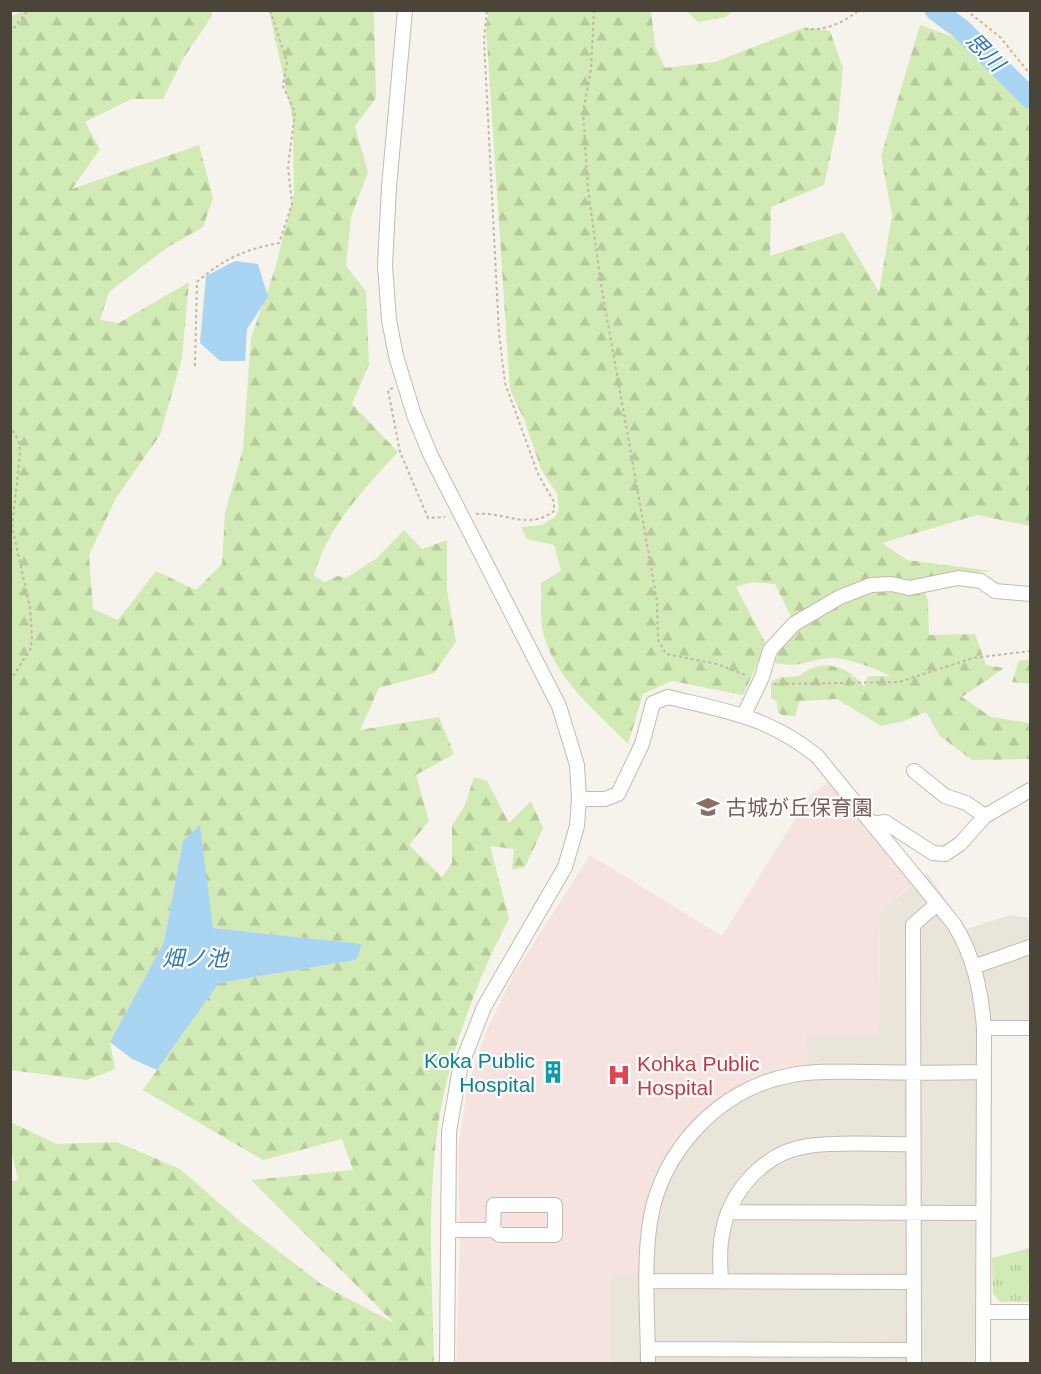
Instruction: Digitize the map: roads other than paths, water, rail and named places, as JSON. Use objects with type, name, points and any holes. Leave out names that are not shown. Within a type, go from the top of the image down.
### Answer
[{"type":"street","points":[[405,10],[389,187],[385,266],[389,320],[414,415],[451,498],[559,706],[575,757],[579,799],[577,826],[565,867],[484,1007],[460,1068],[449,1132],[447,1364]]},
{"type":"street","points":[[744,716],[770,650],[794,624],[840,597],[871,585],[892,584],[909,588],[957,578],[981,580],[995,591],[1030,594]]},
{"type":"street","points":[[579,799],[605,799],[618,794],[642,744],[653,703],[668,697],[744,716],[780,730],[817,756],[960,934],[979,986],[984,1028],[983,1364]]},
{"type":"street","points":[[915,771],[945,796],[966,803],[985,816]]},
{"type":"street","points":[[872,824],[885,822],[933,853],[945,854],[960,844],[985,816],[1030,790]]},
{"type":"street","points":[[648,1349],[914,1357],[912,925],[938,904]]},
{"type":"street","points":[[973,967],[1030,947]]},
{"type":"street","points":[[984,1028],[1030,1028]]},
{"type":"street","points":[[648,1364],[650,1222],[658,1190],[681,1147],[715,1110],[751,1089],[789,1075],[814,1072],[983,1072]]},
{"type":"street","points":[[721,1281],[721,1244],[728,1212],[742,1187],[757,1171],[775,1158],[800,1148],[914,1144]]},
{"type":"street","points":[[449,1230],[493,1230],[500,1235],[555,1235],[555,1205],[494,1205],[493,1230]]},
{"type":"street","points":[[728,1212],[983,1213]]},
{"type":"street","points":[[648,1281],[914,1282]]},
{"type":"street","points":[[983,1312],[1030,1312]]},
{"type":"water","points":[[235,261],[258,264],[268,297],[247,329],[245,361],[220,361],[200,343],[206,276]]},
{"type":"water","name":"畑ノ池","points":[[200,825],[213,928],[362,944],[356,960],[219,983],[157,1070],[132,1059],[110,1042],[164,942],[183,841]]},
{"type":"waterway","name":"思川","points":[[935,10],[961,29],[1030,98]]},
{"type":"place","name":"古城が丘保育園","points":[[708,807]]},
{"type":"place","name":"Koka Public Hospital","points":[[553,1072]]},
{"type":"place","name":"Kohka Public Hospital","points":[[619,1075]]}]
